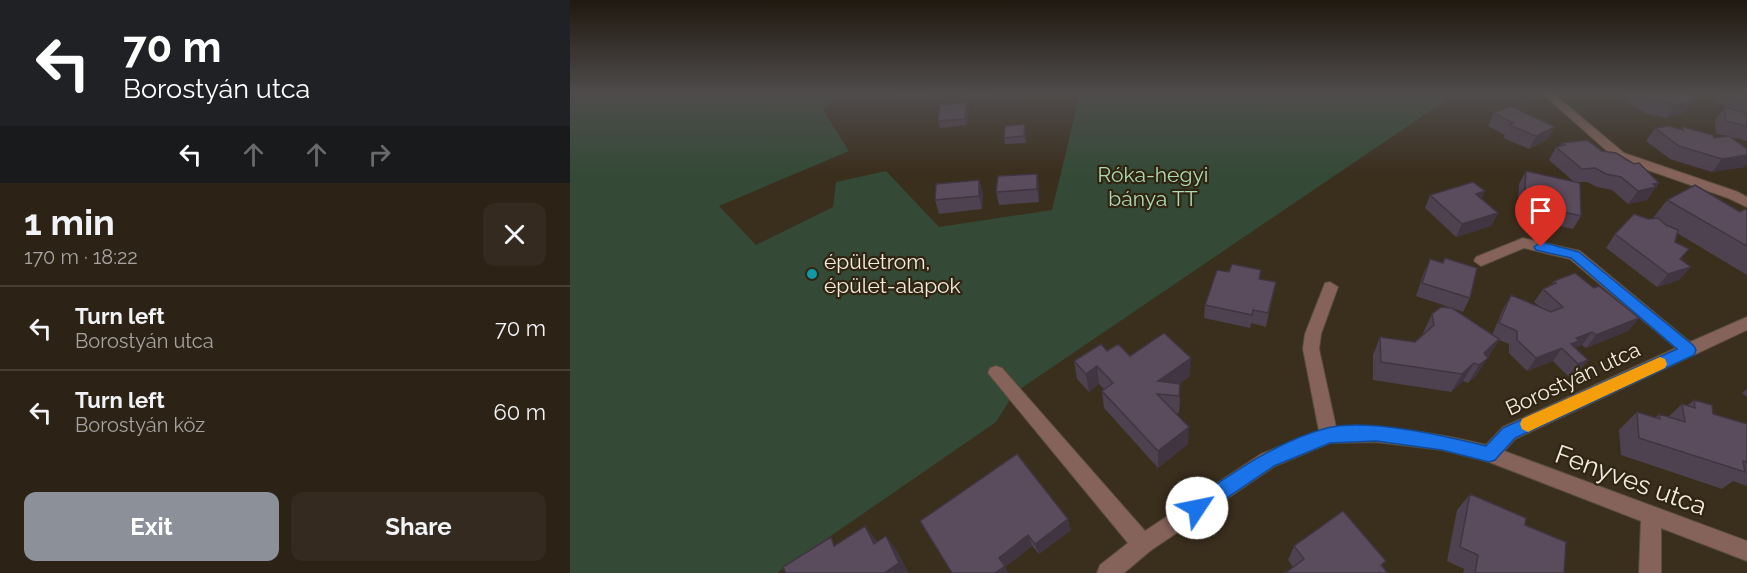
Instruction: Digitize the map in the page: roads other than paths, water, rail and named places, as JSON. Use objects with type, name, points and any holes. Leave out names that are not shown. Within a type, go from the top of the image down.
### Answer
[{"type":"street","points":[[1579,121],[1620,156],[1733,195],[1747,203]]},
{"type":"street","points":[[1481,261],[1523,243],[1575,255],[1689,350]]},
{"type":"street","points":[[1329,435],[1311,349],[1313,334],[1330,287]]},
{"type":"street","name":"Borostyán utca","points":[[1489,454],[1509,433],[1747,323]]},
{"type":"street","points":[[996,373],[1143,544]]},
{"type":"street","name":"Fenyves utca","points":[[1108,573],[1143,544],[1268,460],[1329,435],[1376,434],[1442,442],[1489,454],[1747,550]]},
{"type":"street","points":[[1650,573],[1651,516]]},
{"type":"place","name":"épületrom, épület-alapok","points":[[812,274]]},
{"type":"park label","name":"Róka-hegyi bánya TT","points":[[1153,187]]}]
